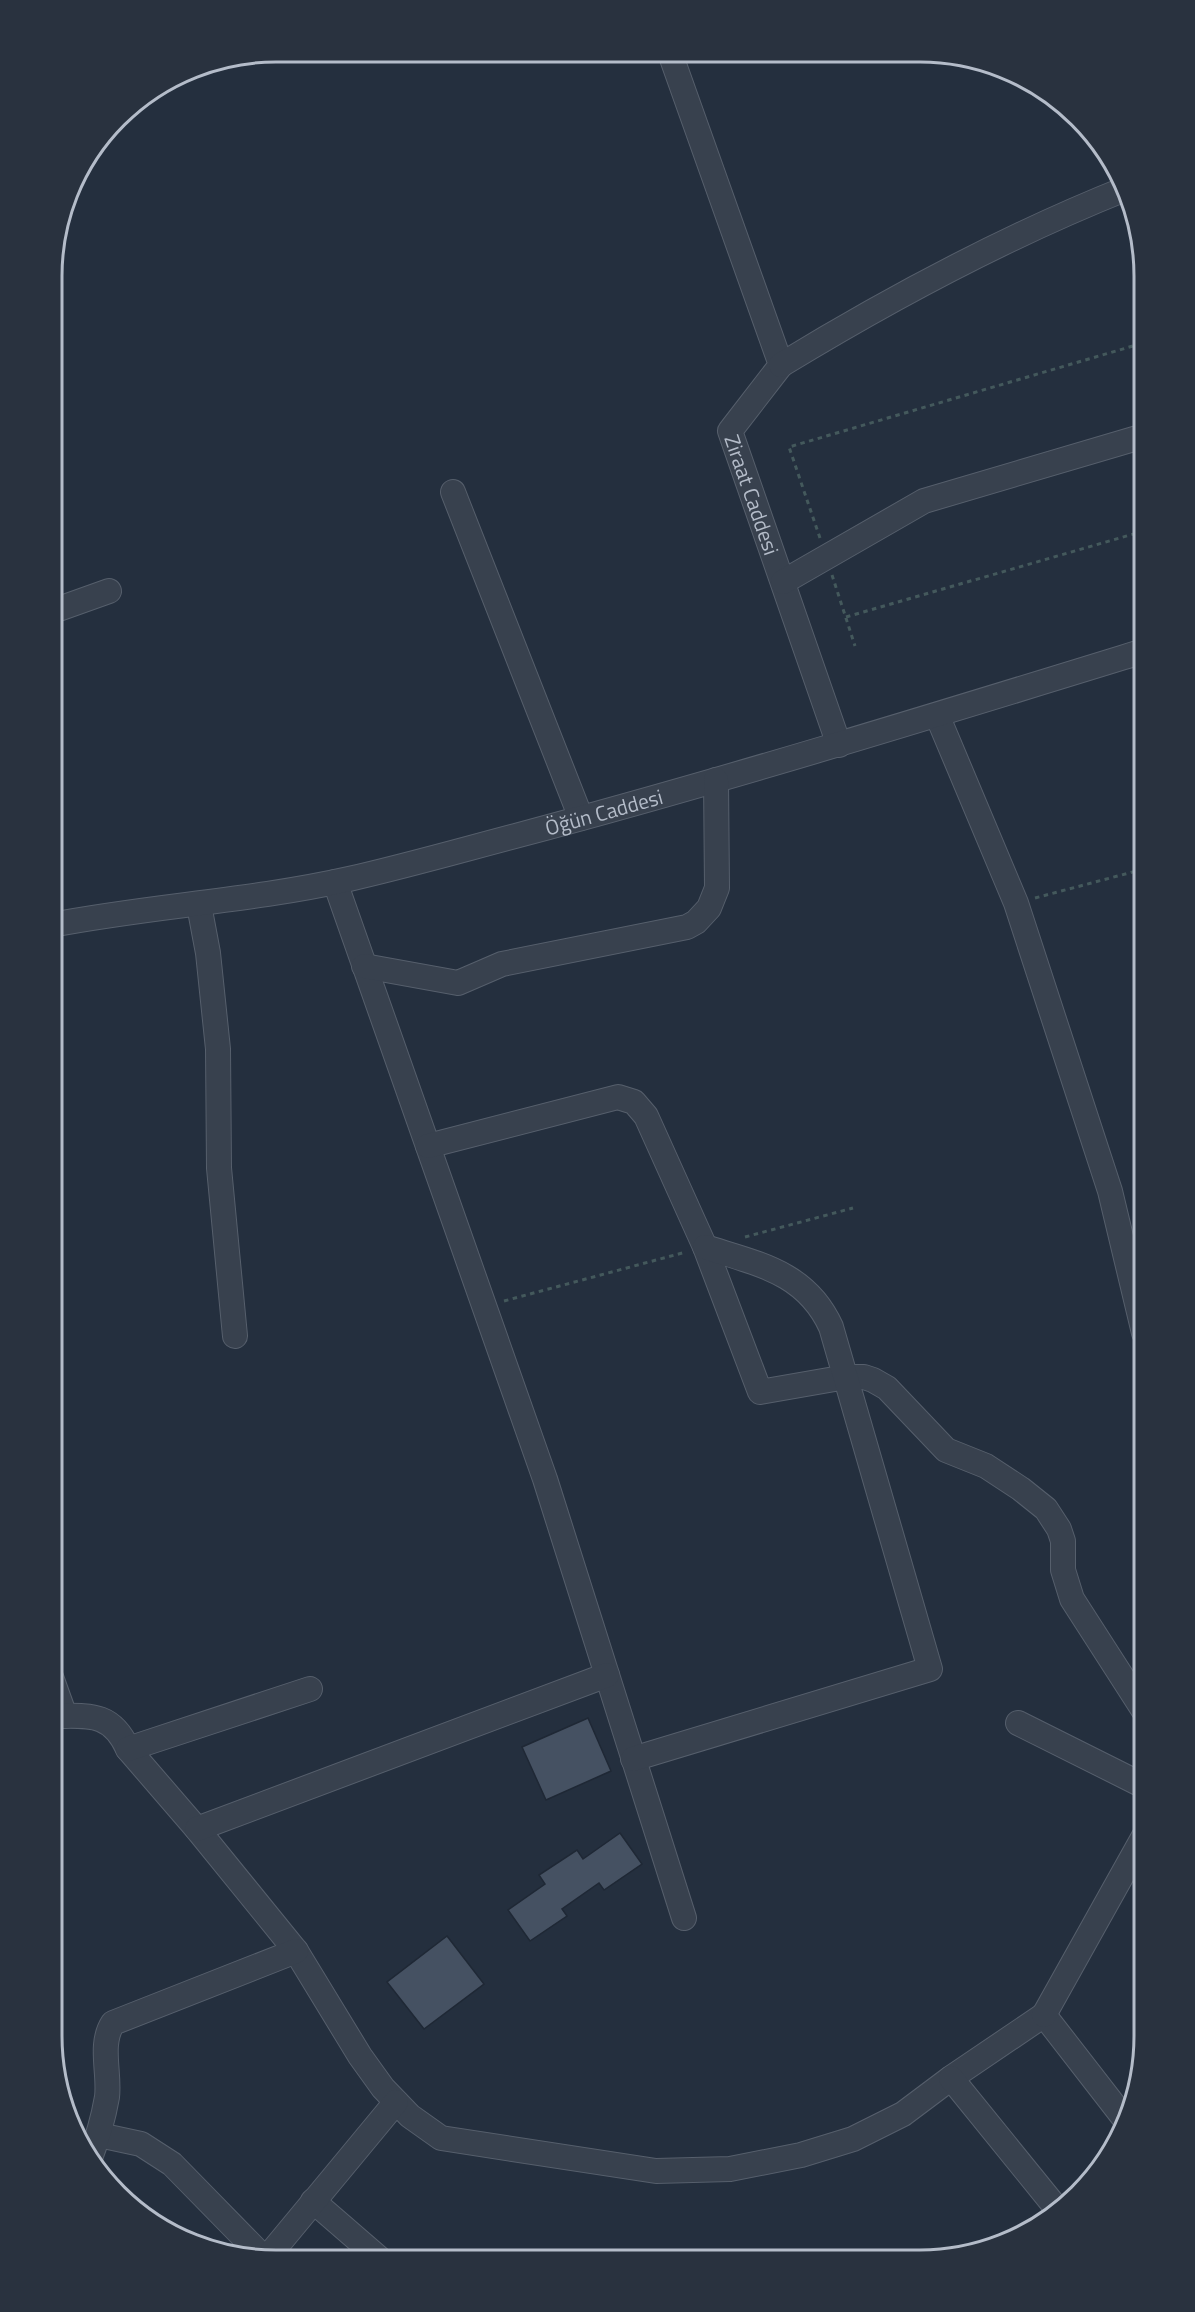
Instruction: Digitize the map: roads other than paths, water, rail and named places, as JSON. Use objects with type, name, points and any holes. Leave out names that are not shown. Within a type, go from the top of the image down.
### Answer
[{"type":"street","points":[[673,62],[781,365],[842,328],[940,274],[1059,217],[1116,193]]},
{"type":"street","name":"Ziraat Caddesi","points":[[781,365],[730,430],[839,745]]},
{"type":"street","points":[[783,582],[924,501],[1134,439]]},
{"type":"street","points":[[453,492],[581,818]]},
{"type":"street","points":[[62,607],[109,591]]},
{"type":"street","name":"Öğün Caddesi","points":[[62,923],[104,915],[199,905],[283,892],[407,865],[839,745],[1134,654]]},
{"type":"street","points":[[938,714],[1016,903],[1110,1191],[1134,1291]]},
{"type":"street","points":[[364,966],[458,983],[502,964],[687,927],[696,922],[709,908],[717,888],[716,780]]},
{"type":"street","points":[[334,882],[545,1479],[684,1918]]},
{"type":"street","points":[[199,905],[209,962],[219,1049],[219,1168],[235,1336]]},
{"type":"street","points":[[428,1146],[618,1097],[627,1098],[639,1106],[646,1116],[705,1247],[760,1392],[846,1377],[864,1377],[881,1383],[946,1450],[1004,1477],[1046,1509],[1059,1529],[1063,1541],[1063,1570],[1072,1599],[1134,1695]]},
{"type":"street","points":[[633,1759],[930,1669],[846,1377],[825,1313],[806,1291],[789,1277],[762,1264],[705,1247]]},
{"type":"street","points":[[197,1829],[607,1675]]},
{"type":"street","points":[[128,1749],[310,1689]]},
{"type":"street","points":[[62,1716],[92,1715],[103,1719],[121,1734],[128,1749],[197,1829],[296,1951],[304,1967],[337,2014],[371,2073],[410,2116],[441,2138],[630,2169],[656,2171],[730,2169],[801,2155],[853,2139],[903,2114],[951,2078],[1044,2015],[1134,1854]]},
{"type":"street","points":[[1018,1723],[1134,1781]]},
{"type":"street","points":[[94,2148],[107,2095],[106,2045],[108,2030],[113,2023],[296,1951]]},
{"type":"street","points":[[1044,2015],[1119,2112]]},
{"type":"street","points":[[951,2078],[1053,2204]]},
{"type":"street","points":[[273,2250],[396,2102]]},
{"type":"street","points":[[99,2134],[141,2144],[172,2164],[257,2250]]},
{"type":"street","points":[[313,2201],[370,2250]]}]
